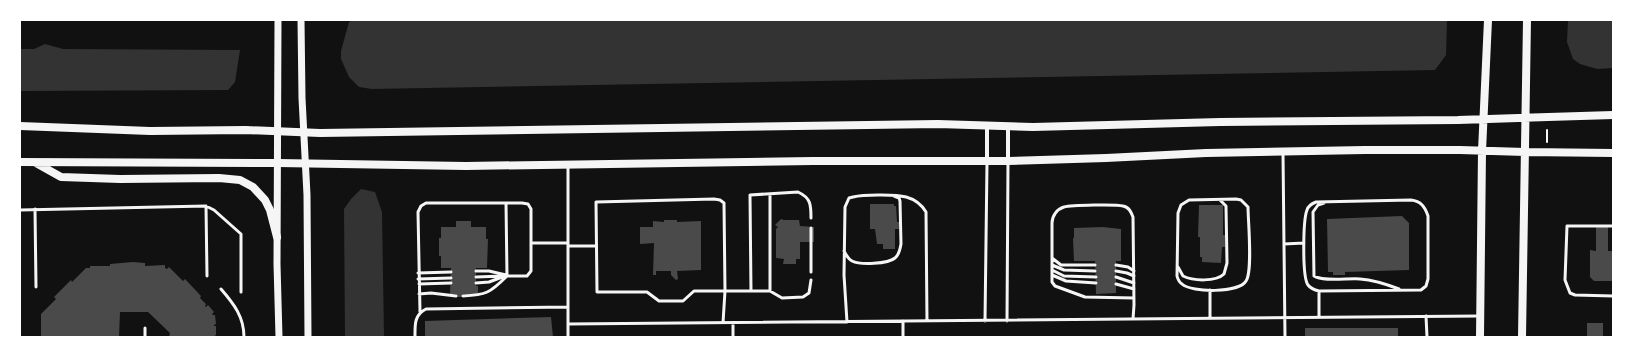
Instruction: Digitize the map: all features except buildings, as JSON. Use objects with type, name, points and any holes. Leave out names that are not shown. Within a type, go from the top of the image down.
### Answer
[{"type":"main road","points":[[1480,337],[1482,151],[1488,20]]},
{"type":"main road","points":[[1522,337],[1527,20]]},
{"type":"main road","points":[[20,126],[150,131],[496,131],[938,124],[1008,127],[1483,119],[1613,115]]},
{"type":"main road","points":[[20,162],[278,162],[306,164],[466,166],[1008,161],[1206,153],[1283,152],[1482,151],[1613,153]]},
{"type":"main road","points":[[35,162],[61,177],[69,178],[219,178],[240,180],[253,187],[265,200],[270,210],[277,237]]},
{"type":"street","points":[[278,20],[277,237],[279,337]]},
{"type":"street","points":[[301,20],[302,98],[306,164],[308,337]]},
{"type":"street","points":[[987,126],[987,161]]},
{"type":"street","points":[[1008,127],[1008,161]]},
{"type":"lane","points":[[1283,152],[1285,337]]},
{"type":"lane","points":[[986,321],[987,161]]},
{"type":"lane","points":[[1007,321],[1008,161]]},
{"type":"lane","points":[[568,165],[568,337]]},
{"type":"lane","points":[[751,291],[750,195],[798,192],[805,195],[810,200],[811,218]]},
{"type":"lane","points":[[770,194],[770,291]]},
{"type":"lane","points":[[847,322],[844,214],[849,198],[859,195],[904,195],[920,204],[926,212],[927,321]]},
{"type":"lane","points":[[844,249],[850,260],[860,262],[884,262],[894,259],[898,255],[900,244],[900,201],[899,198],[889,195]]},
{"type":"lane","points":[[1178,265],[1183,276],[1190,278],[1218,278],[1224,274],[1226,263],[1226,206],[1218,199]]},
{"type":"lane","points":[[1218,199],[1241,200],[1248,207],[1250,269],[1246,282],[1242,285],[1230,289],[1196,290],[1182,285],[1179,282],[1178,213],[1181,205],[1188,200],[1218,199]]},
{"type":"lane","points":[[723,323],[725,291],[724,203],[720,200],[596,202],[597,292],[646,292],[659,301],[683,301],[694,291],[725,291],[751,291],[770,291],[782,298],[802,297],[809,293],[811,280]]},
{"type":"lane","points":[[1411,200],[1420,202],[1426,208],[1428,216],[1428,279],[1426,286],[1421,290],[1318,291],[1312,289],[1307,284],[1304,272],[1305,220],[1307,208],[1316,202],[1327,202],[1411,200]]},
{"type":"lane","points":[[1327,202],[1318,205],[1313,212],[1314,276],[1320,278],[1352,278],[1369,280],[1402,290]]},
{"type":"lane","points":[[420,312],[418,278],[418,212],[421,206],[426,203],[528,204],[531,209],[531,271],[527,276],[476,277]]},
{"type":"lane","points":[[463,296],[482,296],[506,276],[506,203]]},
{"type":"lane","points":[[1133,319],[1134,298],[1133,217],[1128,208],[1123,205],[1070,206],[1059,210],[1052,218],[1052,282],[1058,289],[1085,297],[1134,298]]},
{"type":"lane","points":[[206,206],[207,276]]},
{"type":"lane","points":[[20,210],[206,206],[214,210],[241,234],[241,292]]},
{"type":"lane","points":[[35,209],[36,287]]},
{"type":"lane","points":[[1613,226],[1567,226],[1565,280],[1570,293],[1575,295],[1613,296]]},
{"type":"lane","points":[[811,228],[811,272]]},
{"type":"lane","points":[[531,243],[596,246]]},
{"type":"lane","points":[[1284,244],[1304,244]]},
{"type":"lane","points":[[1052,258],[1061,265],[1096,265]]},
{"type":"lane","points":[[1052,265],[1064,270],[1096,271]]},
{"type":"lane","points":[[1116,265],[1128,267],[1134,271]]},
{"type":"lane","points":[[1052,270],[1064,276],[1096,277]]},
{"type":"lane","points":[[476,271],[489,271],[506,276]]},
{"type":"lane","points":[[1116,271],[1134,276]]},
{"type":"lane","points":[[418,273],[451,272]]},
{"type":"lane","points":[[476,283],[489,282],[506,276]]},
{"type":"lane","points":[[1052,276],[1066,281],[1096,283]]},
{"type":"lane","points":[[418,278],[451,278]]},
{"type":"lane","points":[[1116,278],[1134,283]]},
{"type":"lane","points":[[419,284],[451,284]]},
{"type":"lane","points":[[1116,284],[1134,289]]},
{"type":"lane","points":[[221,289],[241,315],[244,337]]},
{"type":"lane","points":[[1210,290],[1210,318]]},
{"type":"lane","points":[[1318,291],[1319,317]]},
{"type":"lane","points":[[419,294],[431,293],[456,296]]},
{"type":"lane","points":[[415,337],[415,319],[420,312],[426,309],[568,308]]},
{"type":"lane","points":[[1426,316],[1427,337]]},
{"type":"lane","points":[[568,324],[1480,316]]},
{"type":"lane","points":[[903,322],[903,337]]},
{"type":"lane","points":[[733,323],[733,337]]},
{"type":"lane","points":[[145,328],[145,337]]},
{"type":"path","points":[[1547,130],[1547,142]]},
{"type":"shaded area","points":[[353,20],[1447,20],[1446,55],[1435,70],[372,89],[359,87],[349,77],[341,59],[341,51],[349,22]]},
{"type":"shaded area","points":[[1568,20],[1613,20],[1613,68],[1597,69],[1580,64],[1573,59],[1567,42]]},
{"type":"shaded area","points":[[45,44],[63,49],[240,50],[235,82],[228,90],[20,91],[20,49],[34,49]]},
{"type":"shaded area","points":[[361,189],[375,192],[382,212],[384,337],[345,337],[344,209]]}]
